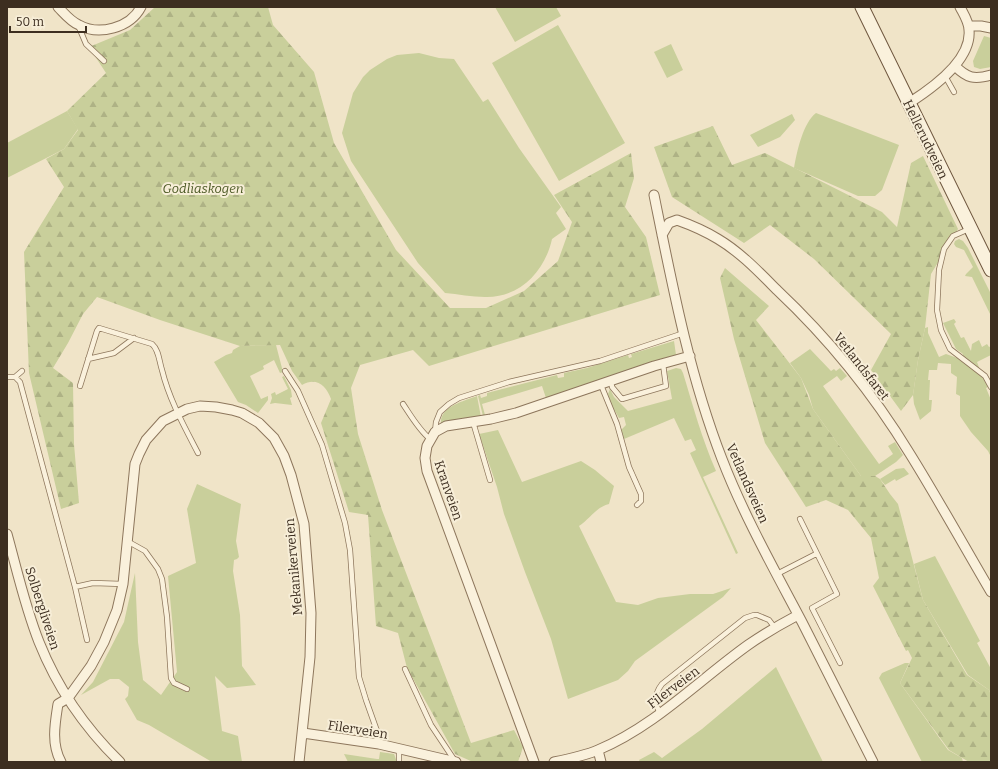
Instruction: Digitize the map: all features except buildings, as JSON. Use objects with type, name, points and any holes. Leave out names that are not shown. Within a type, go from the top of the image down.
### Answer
[{"type":"main road","name":"Hellerudveien","points":[[862,7],[991,270]]},
{"type":"street","points":[[58,7],[78,25],[96,30],[120,26],[130,20],[141,7]]},
{"type":"street","points":[[909,103],[921,96],[945,76],[955,66],[964,53],[970,31],[960,7]]},
{"type":"street","points":[[968,26],[991,28]]},
{"type":"street","points":[[955,66],[963,74],[972,78],[991,75]]},
{"type":"street","name":"Vetlandsveien","points":[[654,194],[670,278],[684,333],[704,405],[722,458],[741,504],[873,762]]},
{"type":"street","name":"Vetlandsfaret","points":[[662,235],[669,223],[677,220],[693,225],[718,239],[737,253],[764,277],[804,316],[862,386],[910,453],[991,592]]},
{"type":"street","points":[[433,435],[446,426],[516,413],[690,356]]},
{"type":"street","name":"Mekanikerveien","points":[[61,762],[56,747],[54,732],[58,704],[68,698],[91,666],[104,642],[113,620],[123,584],[135,464],[146,440],[163,421],[177,413],[200,406],[232,410],[242,413],[259,423],[274,438],[291,475],[304,524],[311,613],[310,658],[299,762]]},
{"type":"street","name":"Kranveien","points":[[433,435],[425,452],[427,470],[534,762]]},
{"type":"street","name":"Solbergliveien","points":[[7,534],[26,606],[38,641],[56,678],[91,731],[120,762]]},
{"type":"street","name":"Filerveien","points":[[554,762],[598,750],[626,736],[660,713],[748,645],[798,615]]},
{"type":"street","name":"Filerveien","points":[[303,733],[379,744],[456,762]]},
{"type":"street","points":[[598,750],[601,762]]},
{"type":"lane","points":[[78,25],[86,44],[104,61]]},
{"type":"lane","points":[[945,76],[954,92]]},
{"type":"lane","points":[[970,228],[953,236],[944,249],[939,270],[937,310],[941,330],[950,349],[985,376],[991,388]]},
{"type":"lane","points":[[80,386],[99,328],[149,342],[155,347],[162,372],[177,413],[198,453]]},
{"type":"lane","points":[[403,404],[425,435],[433,435],[440,412],[459,398],[510,382],[587,364],[684,333]]},
{"type":"lane","points":[[88,359],[114,353],[134,338]]},
{"type":"lane","points":[[611,381],[612,387],[622,399],[666,386],[663,364]]},
{"type":"lane","points":[[16,377],[22,371]]},
{"type":"lane","points":[[285,371],[298,391],[322,445],[345,523],[350,550],[359,677],[377,730],[379,744]]},
{"type":"lane","points":[[7,376],[16,377],[20,382],[75,587],[87,640]]},
{"type":"lane","points":[[602,384],[629,467],[641,494],[641,501],[637,505]]},
{"type":"lane","points":[[473,422],[490,480]]},
{"type":"lane","points":[[800,519],[837,594],[812,608],[840,663]]},
{"type":"lane","points":[[127,541],[145,551],[158,569],[162,579],[167,617],[170,678],[174,683],[187,689]]},
{"type":"lane","points":[[777,574],[816,554]]},
{"type":"lane","points":[[75,587],[93,583],[123,584]]},
{"type":"lane","points":[[660,713],[655,701],[657,691],[662,684],[745,618],[754,615],[769,620],[775,628]]},
{"type":"lane","name":"Filerveien","points":[[405,668],[432,725],[456,762]]},
{"type":"lane","points":[[399,748],[399,762]]},
{"type":"green space","name":"Godliaskogen","points":[[155,7],[268,7],[273,25],[314,72],[334,143],[396,250],[450,308],[486,308],[524,291],[558,261],[572,222],[554,195],[631,153],[634,178],[625,207],[646,237],[660,295],[429,366],[413,350],[360,365],[351,388],[358,434],[382,510],[471,743],[514,730],[523,747],[518,762],[473,762],[455,754],[407,668],[398,633],[376,626],[368,515],[349,512],[321,423],[331,399],[323,386],[316,382],[302,385],[292,371],[280,345],[240,346],[160,320],[97,297],[83,314],[53,368],[73,383],[74,444],[79,503],[61,509],[29,373],[24,252],[64,187],[46,159],[64,149],[78,130],[67,111],[106,73],[89,47],[130,30]]},
{"type":"green space","points":[[495,7],[556,7],[561,16],[515,42]]},
{"type":"green space","points":[[558,25],[625,143],[559,181],[492,63]]},
{"type":"green space","points":[[984,36],[991,38],[991,67],[980,69],[974,67],[973,61]]},
{"type":"green space","points":[[671,44],[683,70],[667,78],[654,52]]},
{"type":"green space","points":[[419,53],[439,58],[454,59],[483,102],[488,99],[519,148],[561,207],[556,213],[566,229],[552,239],[544,262],[537,272],[520,288],[509,293],[498,296],[475,297],[445,293],[418,263],[351,161],[342,133],[353,93],[363,77],[370,70],[387,59],[397,55]]},
{"type":"green space","points":[[67,111],[78,129],[64,149],[7,178],[7,143]]},
{"type":"green space","points":[[816,113],[899,145],[882,190],[875,196],[858,196],[794,168],[804,130],[811,118]]},
{"type":"green space","points":[[792,114],[795,120],[780,137],[758,147],[750,135]]},
{"type":"green space","points":[[713,126],[732,165],[765,153],[882,212],[897,227],[911,163],[923,156],[958,229],[931,274],[925,328],[918,360],[913,395],[901,411],[871,370],[891,334],[814,259],[770,225],[744,243],[672,197],[654,147]]},
{"type":"green space","points":[[959,239],[963,241],[968,248],[991,294],[991,316],[972,277],[965,276],[973,267],[964,250],[956,247],[954,244],[955,241]]},
{"type":"green space","points":[[725,268],[769,306],[756,320],[801,378],[813,409],[861,476],[875,476],[880,479],[898,504],[923,600],[967,675],[989,690],[991,695],[991,761],[969,762],[949,750],[900,683],[912,658],[908,650],[906,651],[873,586],[879,578],[871,538],[848,510],[826,500],[806,507],[765,443],[734,339],[720,278]]},
{"type":"green space","points":[[954,319],[956,322],[954,324],[961,338],[964,337],[971,351],[972,344],[979,340],[982,347],[987,344],[989,347],[991,346],[991,355],[977,362],[988,387],[986,388],[991,400],[991,457],[988,451],[971,432],[960,416],[960,396],[956,394],[957,377],[951,373],[951,364],[938,363],[937,370],[929,370],[929,400],[932,400],[931,411],[920,420],[914,404],[913,395],[918,360],[925,328],[928,327],[928,333],[939,357],[946,354],[963,360],[963,354],[956,349],[943,323]]},
{"type":"green space","points":[[674,341],[676,355],[546,398],[542,386],[482,404],[485,415],[483,416],[478,396],[480,395],[481,398],[487,396],[487,393],[557,375],[558,378],[564,377],[564,373],[587,368],[628,355],[629,358],[632,357],[631,354]]},
{"type":"green space","points":[[276,345],[283,372],[280,373],[274,360],[263,366],[264,369],[250,376],[261,399],[268,396],[268,400],[258,413],[246,405],[238,402],[214,362],[232,353],[233,350],[240,346]]},
{"type":"green space","points":[[810,349],[831,371],[834,369],[836,371],[840,368],[847,376],[841,381],[837,376],[823,386],[879,464],[893,454],[888,446],[895,442],[903,455],[896,462],[875,476],[861,476],[813,409],[809,395],[801,378],[790,363]]},
{"type":"green space","points":[[676,368],[681,369],[683,373],[702,435],[716,471],[703,477],[738,553],[736,554],[690,453],[696,450],[691,439],[685,441],[674,418],[624,439],[621,430],[626,425],[624,417],[619,418],[611,404],[608,394],[610,389],[614,397],[628,411],[672,399],[667,371]]},
{"type":"green space","points":[[284,376],[291,390],[292,397],[290,398],[292,405],[275,403],[270,404],[272,398],[271,394],[275,392],[276,395],[288,389],[282,377]]},
{"type":"green space","points":[[477,396],[481,417],[441,423],[442,417],[449,408]]},
{"type":"green space","points":[[498,430],[522,482],[581,461],[595,470],[614,486],[609,504],[597,510],[579,526],[616,602],[638,605],[658,598],[690,594],[713,594],[731,588],[723,597],[635,661],[628,671],[618,680],[568,699],[551,639],[504,514],[497,487],[479,434]]},
{"type":"green space","points":[[904,468],[909,474],[896,481],[895,479],[885,485],[880,479],[896,469]]},
{"type":"green space","points":[[197,484],[241,504],[236,541],[239,557],[234,560],[233,571],[240,615],[242,666],[256,685],[227,688],[215,676],[222,731],[238,736],[242,762],[212,762],[149,725],[137,720],[125,699],[128,696],[129,687],[119,679],[110,679],[81,695],[93,682],[124,622],[135,573],[138,642],[143,680],[161,695],[177,672],[168,576],[196,563],[187,509]]},
{"type":"green space","points":[[935,556],[980,641],[977,643],[991,669],[991,695],[989,690],[968,675],[923,600],[914,564]]},
{"type":"green space","points":[[905,663],[909,663],[900,683],[948,750],[962,758],[963,762],[922,762],[879,678],[882,673]]},
{"type":"green space","points":[[776,667],[823,762],[640,762],[639,760],[654,752],[662,758],[702,729]]},
{"type":"green space","points":[[380,752],[394,754],[397,762],[348,762],[344,754],[379,759]]}]
